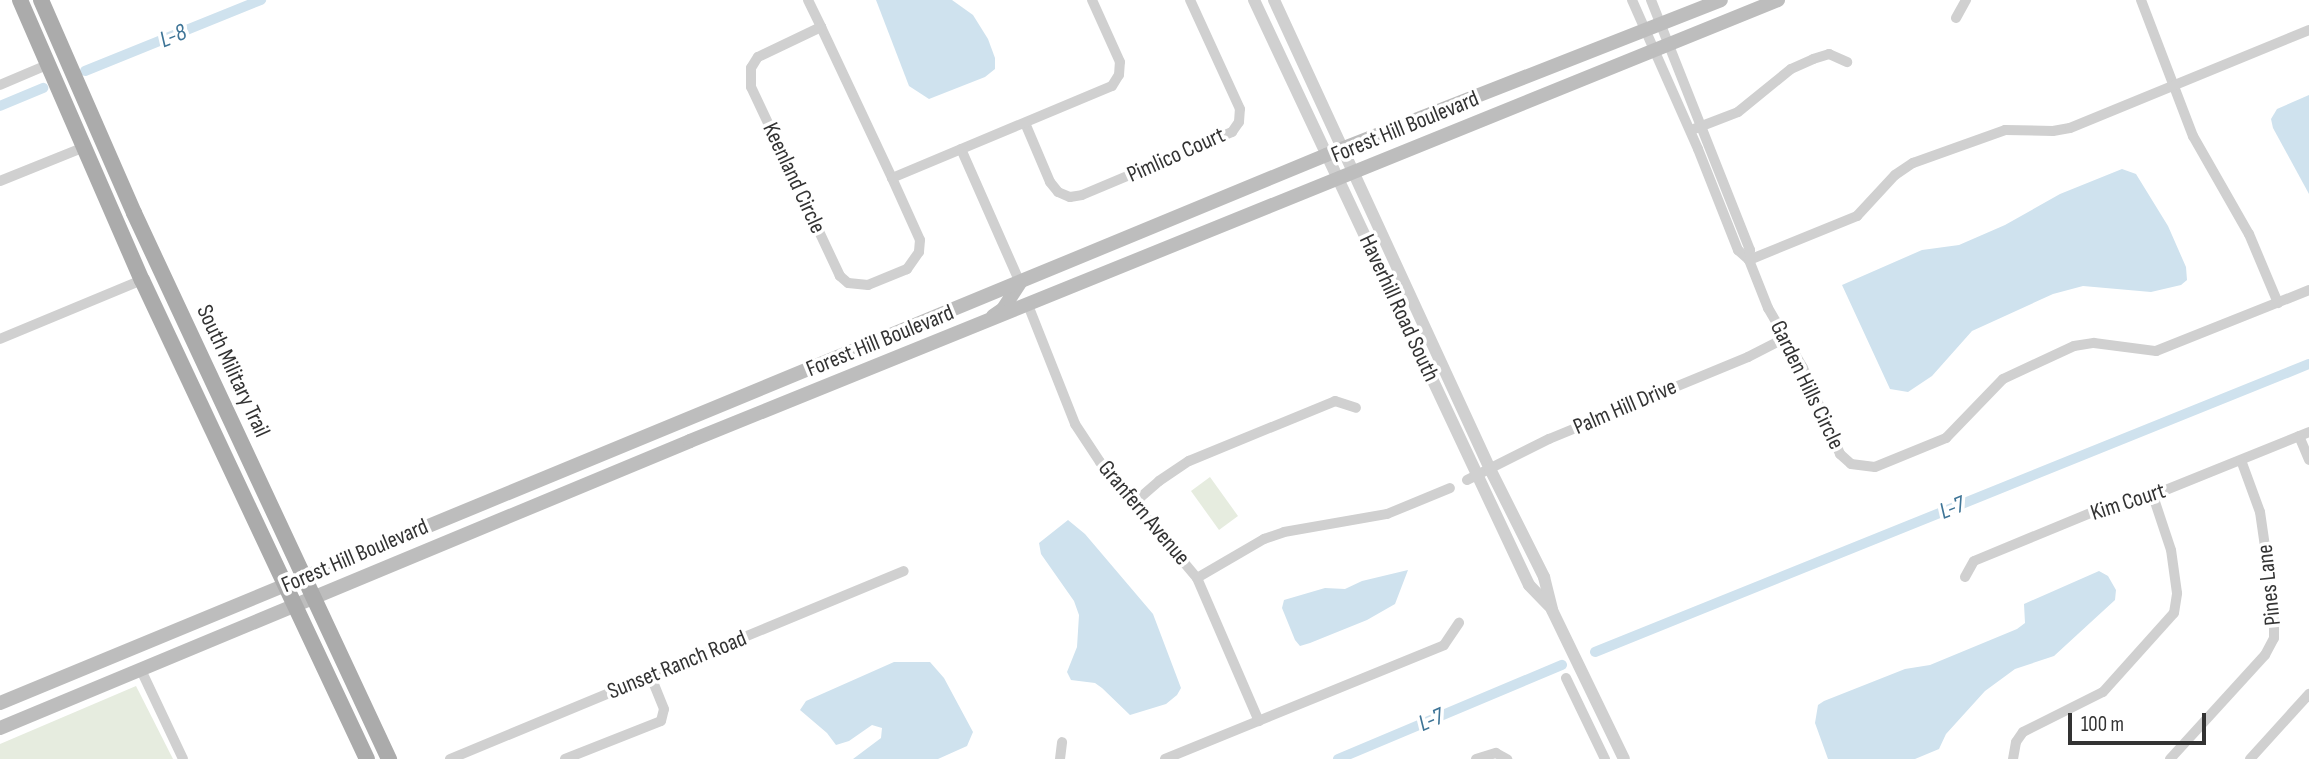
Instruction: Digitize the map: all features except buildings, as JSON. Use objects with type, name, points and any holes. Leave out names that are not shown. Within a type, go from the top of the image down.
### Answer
[{"type":"main road","name":"South Military Trail","points":[[19,0],[142,280],[367,759]]},
{"type":"main road","name":"South Military Trail","points":[[41,0],[134,213],[389,759]]},
{"type":"main road","name":"Forest Hill Boulevard","points":[[0,703],[1342,148],[1721,0]]},
{"type":"main road","name":"Forest Hill Boulevard","points":[[0,728],[737,422],[1778,0]]},
{"type":"main road","points":[[67,113],[81,124],[123,211],[134,213]]},
{"type":"main road","points":[[122,234],[132,235],[139,243],[179,331],[197,348]]},
{"type":"main road","points":[[1028,305],[1037,288],[1068,262]]},
{"type":"main road","points":[[980,325],[1003,309],[1020,283]]},
{"type":"main road","points":[[737,422],[757,389]]},
{"type":"main road","points":[[708,434],[725,402]]},
{"type":"main road","points":[[547,501],[567,468]]},
{"type":"street","points":[[808,0],[891,178],[1107,89],[1116,81],[1120,62],[1092,0]]},
{"type":"street","name":"Pimlico Court","points":[[1025,123],[1053,188],[1070,197],[1082,195],[1231,132],[1239,122],[1240,109],[1190,0]]},
{"type":"street","name":"Haverhill Road South","points":[[1254,0],[1529,585],[1552,610],[1625,759]]},
{"type":"street","name":"Haverhill Road South","points":[[1274,0],[1353,172],[1478,474]]},
{"type":"street","name":"Garden Hills Circle","points":[[1632,0],[1644,31],[1694,129],[1750,250],[1749,260],[1785,338],[1812,386],[1840,454],[1851,464],[1875,467],[1954,433],[2003,379],[2074,346],[2094,343],[2155,351],[2309,290]]},
{"type":"street","name":"Garden Hills Circle","points":[[1651,0],[1669,44],[1694,129]]},
{"type":"street","points":[[1956,18],[1966,0]]},
{"type":"street","points":[[2140,2],[2200,150],[2249,234],[2278,303]]},
{"type":"street","name":"Keenland Circle","points":[[821,27],[758,57],[751,68],[751,86],[840,276],[848,283],[868,285],[907,269],[919,253],[920,240],[891,178]]},
{"type":"street","points":[[1749,260],[1857,216],[1895,176],[1913,163],[2006,130],[2061,131],[2309,30]]},
{"type":"street","points":[[1694,129],[1747,107],[1791,69],[1813,59],[1829,54],[1847,62]]},
{"type":"street","points":[[0,85],[47,65]]},
{"type":"street","points":[[0,181],[82,148]]},
{"type":"street","points":[[961,149],[1020,283]]},
{"type":"street","points":[[0,339],[142,280]]},
{"type":"street","name":"Granfern Avenue","points":[[1028,305],[1075,424],[1100,462],[1197,578],[1259,721]]},
{"type":"street","name":"Palm Hill Drive","points":[[1478,474],[1549,439],[1748,357],[1785,338]]},
{"type":"street","points":[[1135,502],[1165,476],[1189,461],[1335,401],[1356,408]]},
{"type":"street","points":[[2304,434],[2309,460]]},
{"type":"street","name":"Kim Court","points":[[1965,577],[1973,561],[2093,512],[2153,496],[2304,434]]},
{"type":"street","name":"Pines Lane","points":[[2170,759],[2265,655],[2274,638],[2276,625],[2260,512],[2241,460]]},
{"type":"street","points":[[1197,578],[1264,540],[1284,533],[1387,514],[1450,488]]},
{"type":"street","points":[[2013,759],[2016,742],[2023,732],[2103,692],[2174,613],[2177,593],[2171,550],[2153,496]]},
{"type":"street","name":"Sunset Ranch Road","points":[[454,758],[904,571]]},
{"type":"street","points":[[1165,759],[1444,645],[1459,623]]},
{"type":"street","points":[[141,670],[183,759]]},
{"type":"street","points":[[565,759],[662,721],[664,709],[651,676]]},
{"type":"street","points":[[1566,678],[1605,759]]},
{"type":"street","points":[[2250,759],[2309,694]]},
{"type":"street","points":[[1060,759],[1062,742]]},
{"type":"street","points":[[1476,759],[1489,754],[1504,757]]},
{"type":"shaded area","points":[[1210,477],[1238,516],[1219,530],[1191,491]]},
{"type":"shaded area","points":[[136,686],[173,759],[0,759],[0,744]]},
{"type":"water","points":[[876,0],[952,0],[973,15],[988,39],[995,58],[995,69],[985,77],[929,99],[909,86]]},
{"type":"water","points":[[2309,95],[2309,194],[2273,128],[2271,119],[2277,109]]},
{"type":"water","points":[[2122,169],[2136,174],[2168,226],[2186,267],[2187,280],[2181,285],[2151,292],[2083,286],[2053,294],[1972,331],[1932,376],[1908,392],[1890,389],[1842,285],[1922,250],[1959,245],[2005,225],[2060,194]]},
{"type":"water","points":[[1068,520],[1085,534],[1153,614],[1181,688],[1166,704],[1130,715],[1095,683],[1071,680],[1067,672],[1077,647],[1079,615],[1074,601],[1041,554],[1039,543]]},
{"type":"water","points":[[1408,570],[1395,604],[1367,620],[1310,643],[1300,646],[1295,640],[1282,608],[1284,600],[1325,588],[1345,589],[1362,581]]},
{"type":"water","points":[[2099,571],[2108,576],[2116,590],[2115,600],[2054,656],[2015,669],[1985,691],[1946,734],[1939,749],[1915,759],[1828,759],[1815,723],[1818,705],[1905,669],[1930,665],[2017,629],[2025,623],[2024,604]]},
{"type":"water","points":[[894,662],[930,662],[944,678],[973,732],[967,746],[938,759],[853,759],[881,738],[882,728],[872,725],[849,741],[836,745],[827,733],[800,710],[806,701]]},
{"type":"waterway","name":"L-8","points":[[85,71],[261,0]]},
{"type":"waterway","name":"L-8","points":[[0,106],[43,88]]},
{"type":"waterway","name":"L-7","points":[[1595,652],[2309,364]]},
{"type":"waterway","name":"L-7","points":[[1338,759],[1562,665]]}]
